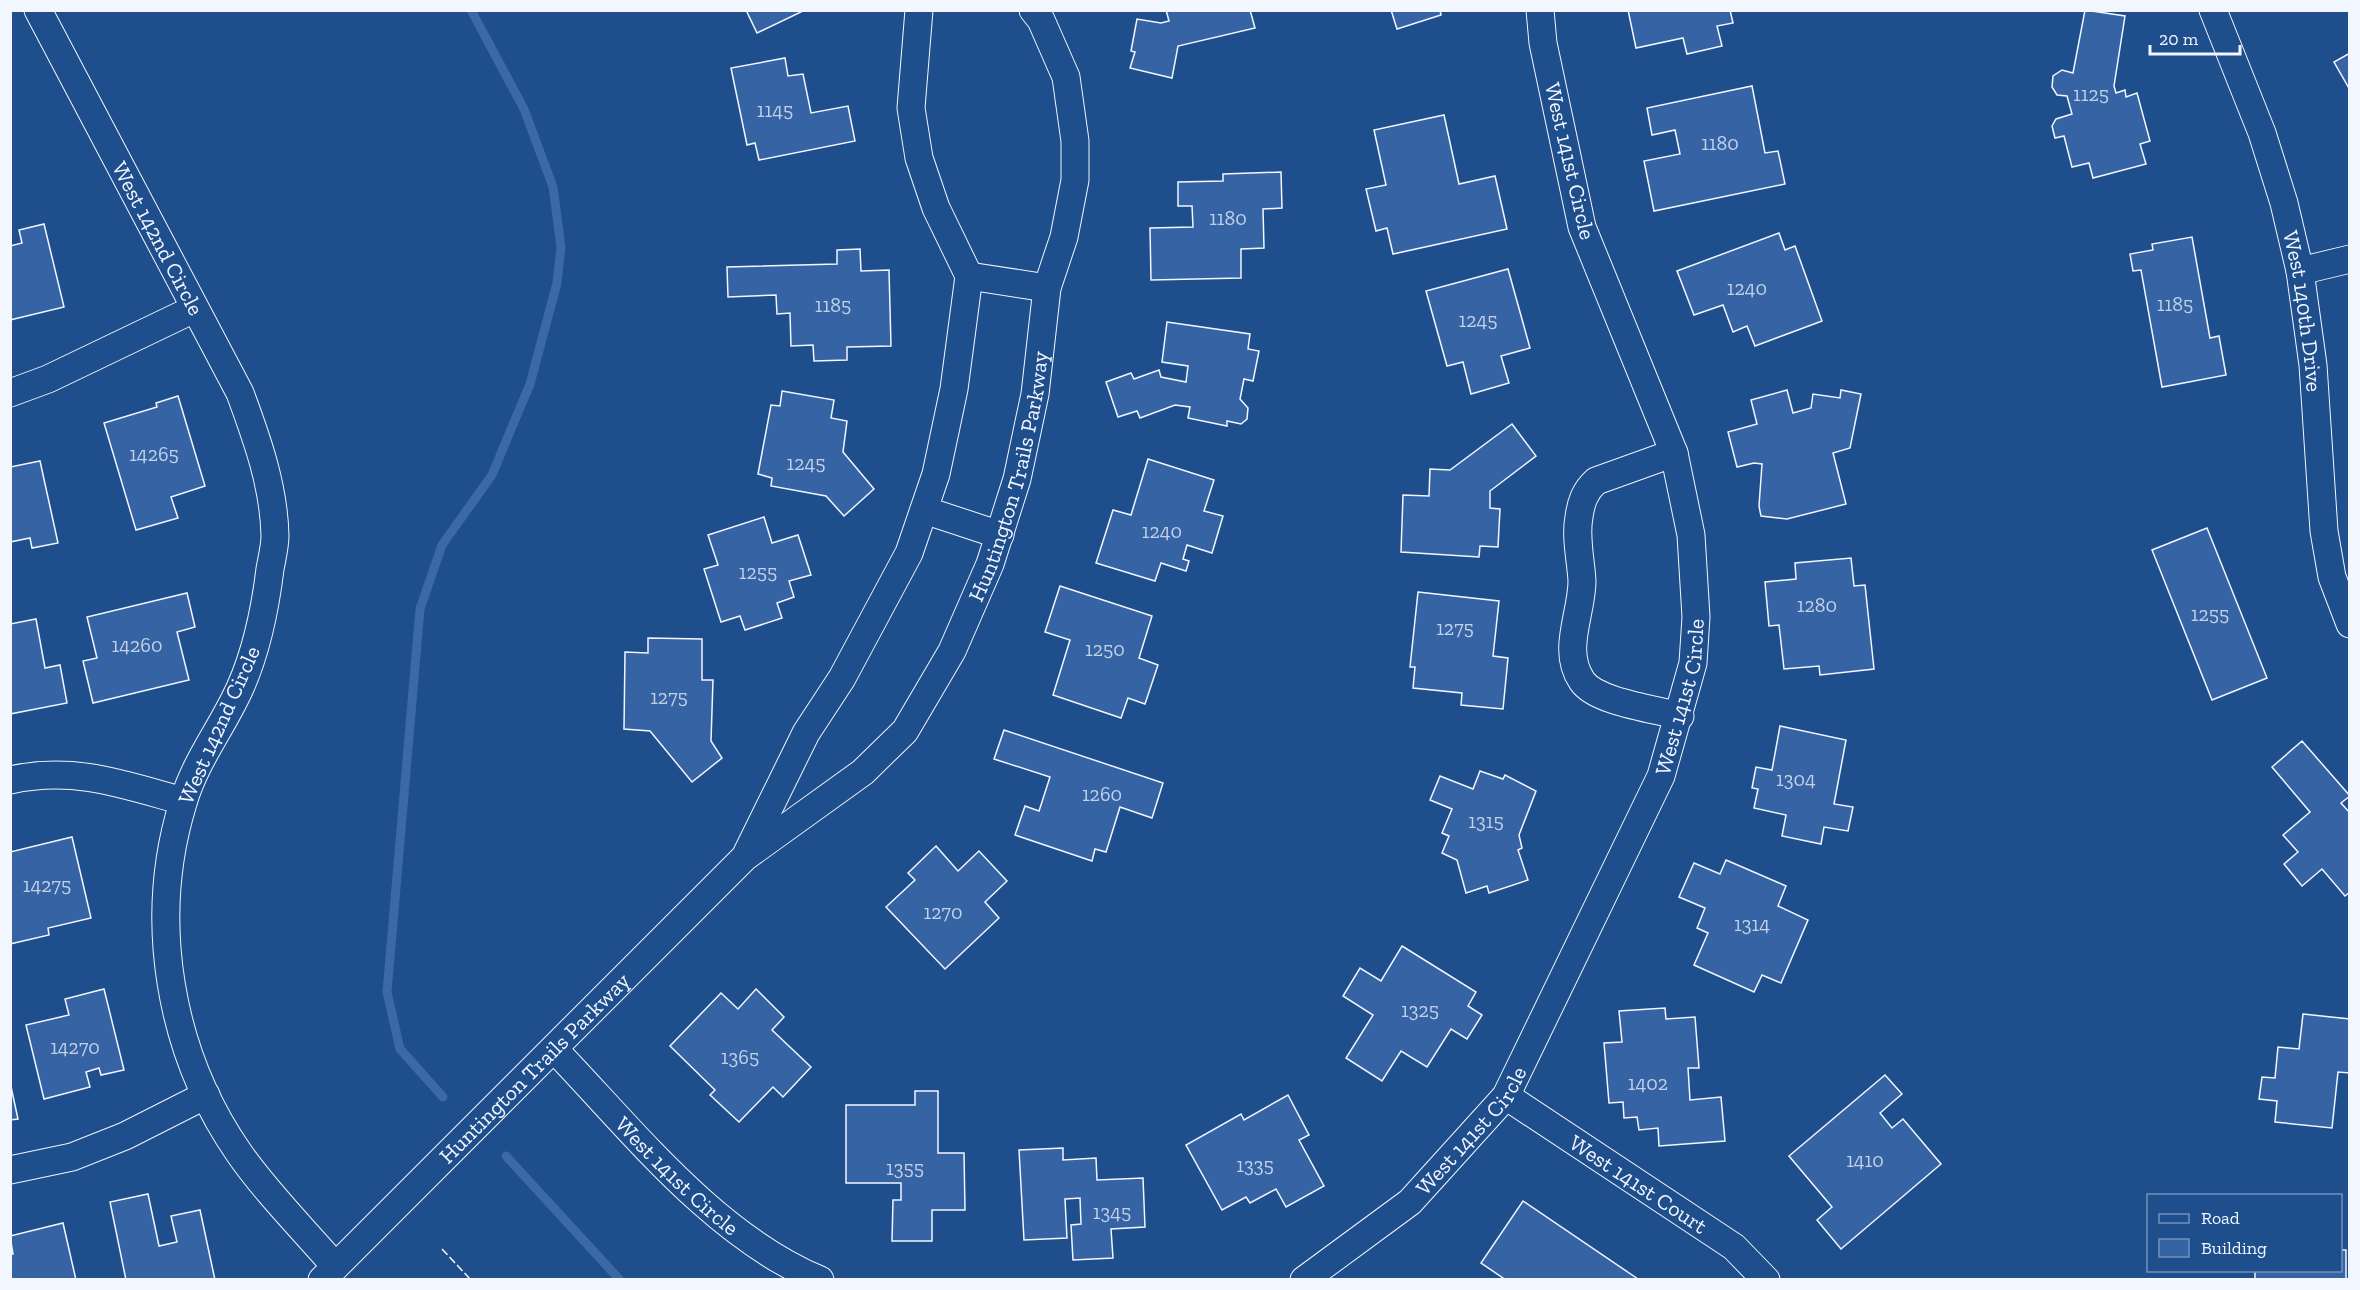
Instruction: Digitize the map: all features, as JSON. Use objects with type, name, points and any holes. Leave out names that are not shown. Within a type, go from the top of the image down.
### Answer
[{"type":"street","name":"West 142nd Circle","points":[[38,10],[240,393],[263,457],[275,536],[263,620],[240,688],[202,756],[183,801],[169,856],[165,934],[173,996],[187,1048],[206,1095],[239,1154],[328,1273]]},
{"type":"street","points":[[919,10],[911,108],[918,158],[936,208],[969,276],[1047,288]]},
{"type":"street","name":"Huntington Trails Parkway","points":[[328,1273],[745,856],[863,772],[905,731],[952,651],[990,564],[1017,479],[1035,394],[1047,288],[1064,237],[1075,180],[1075,141],[1066,77],[1041,20],[1033,10]]},
{"type":"street","name":"West 141st Circle","points":[[1304,1280],[1410,1202],[1506,1096],[1661,776],[1680,716],[1693,663],[1696,575],[1684,491],[1674,453],[1582,227],[1543,43],[1540,10]]},
{"type":"street","name":"West 140th Drive","points":[[2213,10],[2262,133],[2284,203],[2300,271],[2313,365],[2324,531],[2332,577],[2349,624]]},
{"type":"street","points":[[2300,271],[2349,260]]},
{"type":"street","name":"Huntington Trails Parkway","points":[[745,856],[806,733],[842,678],[909,553],[936,474],[954,389],[969,276]]},
{"type":"street","points":[[10,393],[48,379],[194,309]]},
{"type":"street","points":[[1674,453],[1596,481],[1587,489],[1578,520],[1582,584],[1573,638],[1574,659],[1582,681],[1598,695],[1680,716]]},
{"type":"street","points":[[924,510],[1000,535]]},
{"type":"street","points":[[10,780],[58,772],[91,776],[183,801]]},
{"type":"street","name":"West 141st Circle","points":[[554,1048],[710,1209],[788,1266],[820,1280]]},
{"type":"street","points":[[10,1170],[72,1157],[125,1136],[206,1095]]},
{"type":"street","name":"West 141st Court","points":[[1506,1096],[1734,1247],[1766,1280]]},
{"type":"building","points":[[746,10],[800,10],[801,12],[757,33]]},
{"type":"building","points":[[1166,10],[1250,10],[1255,28],[1178,46],[1172,78],[1130,68],[1135,52],[1131,51],[1137,19],[1161,23],[1169,21]]},
{"type":"building","points":[[1391,10],[1440,10],[1441,15],[1397,29]]},
{"type":"building","points":[[1628,10],[1730,10],[1733,23],[1717,26],[1722,46],[1687,54],[1683,38],[1636,48]]},
{"type":"building","points":[[2085,10],[2125,16],[2114,86],[2116,93],[2125,90],[2126,97],[2137,93],[2150,141],[2140,144],[2146,164],[2093,178],[2089,163],[2072,167],[2064,136],[2055,138],[2052,126],[2056,119],[2072,114],[2067,96],[2057,95],[2052,87],[2053,76],[2062,70],[2073,73]]},
{"type":"building","points":[[2350,53],[2350,90],[2334,62]]},
{"type":"building","points":[[785,58],[788,76],[803,74],[811,113],[848,106],[855,141],[759,160],[755,143],[747,145],[731,68]]},
{"type":"building","points":[[1752,86],[1765,153],[1778,151],[1785,184],[1654,211],[1644,161],[1680,154],[1675,130],[1652,135],[1647,108]]},
{"type":"building","points":[[1444,115],[1459,184],[1495,176],[1507,229],[1393,254],[1387,228],[1376,231],[1366,189],[1386,185],[1374,130]]},
{"type":"building","points":[[1281,172],[1282,208],[1263,209],[1264,248],[1241,249],[1241,278],[1151,280],[1150,228],[1193,227],[1192,206],[1178,206],[1178,182],[1223,181],[1223,174]]},
{"type":"building","points":[[44,224],[64,307],[10,320],[10,246],[22,243],[19,230]]},
{"type":"building","points":[[1779,233],[1785,250],[1795,246],[1822,321],[1755,346],[1747,326],[1733,332],[1723,305],[1694,315],[1677,271]]},
{"type":"building","points":[[2192,237],[2210,338],[2219,336],[2226,375],[2162,387],[2141,270],[2133,271],[2130,254],[2153,250],[2152,244]]},
{"type":"building","points":[[860,249],[861,271],[889,270],[891,346],[847,347],[847,360],[814,361],[813,345],[791,346],[790,313],[777,314],[776,295],[728,297],[727,267],[837,264],[837,250]]},
{"type":"building","points":[[1508,269],[1530,348],[1501,356],[1509,383],[1471,394],[1463,362],[1447,366],[1426,291]]},
{"type":"building","points":[[1167,322],[1250,334],[1248,349],[1259,351],[1253,381],[1244,379],[1240,399],[1248,408],[1247,419],[1241,424],[1227,421],[1227,426],[1188,418],[1190,407],[1175,405],[1140,418],[1137,411],[1118,417],[1106,382],[1131,373],[1134,379],[1159,370],[1161,377],[1186,382],[1188,366],[1162,362]]},
{"type":"building","points":[[1787,390],[1793,413],[1811,408],[1813,394],[1840,398],[1841,390],[1861,394],[1850,448],[1833,453],[1846,504],[1787,519],[1761,516],[1759,506],[1762,464],[1754,463],[1737,467],[1728,432],[1757,424],[1751,400]]},
{"type":"building","points":[[782,391],[834,400],[831,418],[847,421],[843,452],[874,489],[844,516],[826,496],[771,486],[772,478],[758,474],[771,405],[780,406]]},
{"type":"building","points":[[178,396],[205,486],[171,497],[178,518],[136,530],[104,423],[157,407],[156,403]]},
{"type":"building","points":[[1512,424],[1536,456],[1490,491],[1490,508],[1500,509],[1498,547],[1480,546],[1479,557],[1401,552],[1403,495],[1429,496],[1430,469],[1450,470]]},
{"type":"building","points":[[1148,459],[1214,480],[1204,511],[1223,516],[1212,553],[1187,545],[1183,559],[1189,561],[1186,571],[1161,563],[1155,581],[1096,563],[1113,510],[1131,515]]},
{"type":"building","points":[[40,461],[58,543],[32,548],[30,538],[10,542],[10,467]]},
{"type":"building","points":[[764,517],[772,543],[798,535],[811,575],[789,581],[794,597],[777,603],[782,618],[745,630],[740,616],[721,622],[704,569],[718,565],[708,535]]},
{"type":"building","points":[[2207,528],[2267,678],[2212,700],[2152,550]]},
{"type":"building","points":[[1851,558],[1854,586],[1865,585],[1874,669],[1820,675],[1819,666],[1784,669],[1779,625],[1769,626],[1765,582],[1796,579],[1795,563]]},
{"type":"building","points":[[1060,586],[1152,616],[1139,658],[1158,665],[1145,704],[1128,698],[1121,718],[1053,695],[1070,640],[1045,632]]},
{"type":"building","points":[[1418,592],[1499,601],[1493,656],[1508,658],[1503,709],[1461,705],[1462,693],[1413,688],[1415,667],[1410,667]]},
{"type":"building","points":[[187,593],[195,627],[177,632],[189,680],[93,703],[83,661],[97,658],[87,617]]},
{"type":"building","points":[[36,619],[45,668],[60,665],[67,703],[10,714],[10,624]]},
{"type":"building","points":[[648,638],[702,639],[702,680],[713,680],[711,741],[722,758],[692,782],[650,731],[624,729],[625,652],[648,653]]},
{"type":"building","points":[[1780,726],[1846,740],[1834,804],[1853,807],[1848,831],[1824,827],[1821,844],[1782,836],[1786,815],[1754,808],[1758,789],[1752,788],[1756,767],[1772,770]]},
{"type":"building","points":[[1004,730],[1163,783],[1152,818],[1120,807],[1106,852],[1095,849],[1092,861],[1015,835],[1025,806],[1039,811],[1050,777],[994,759]]},
{"type":"building","points":[[2302,741],[2350,796],[2341,803],[2350,813],[2350,892],[2345,896],[2322,869],[2302,886],[2284,864],[2298,852],[2283,835],[2310,812],[2272,767]]},
{"type":"building","points":[[1480,771],[1503,779],[1505,775],[1536,791],[1519,835],[1522,848],[1518,850],[1528,880],[1489,893],[1487,886],[1466,893],[1457,860],[1442,853],[1449,836],[1442,833],[1452,809],[1430,800],[1440,776],[1473,789]]},
{"type":"building","points":[[72,837],[91,918],[48,928],[49,935],[10,944],[10,852]]},
{"type":"building","points":[[936,846],[958,871],[979,851],[1007,881],[985,902],[999,918],[945,969],[886,907],[915,880],[908,873]]},
{"type":"building","points":[[1726,860],[1786,886],[1778,906],[1808,920],[1781,983],[1762,975],[1754,992],[1694,965],[1708,933],[1697,928],[1705,908],[1679,897],[1694,863],[1720,874]]},
{"type":"building","points":[[1402,946],[1476,992],[1468,1006],[1482,1015],[1467,1039],[1451,1029],[1427,1067],[1401,1051],[1382,1081],[1346,1058],[1373,1015],[1343,996],[1360,968],[1381,981]]},
{"type":"building","points":[[104,989],[124,1070],[101,1075],[99,1068],[86,1072],[90,1087],[44,1099],[26,1025],[69,1015],[65,999]]},
{"type":"building","points":[[756,989],[784,1017],[772,1030],[811,1067],[783,1097],[773,1087],[739,1122],[710,1095],[715,1090],[670,1046],[721,993],[738,1009]]},
{"type":"building","points":[[1665,1008],[1666,1019],[1695,1017],[1699,1068],[1688,1068],[1690,1100],[1721,1097],[1725,1141],[1659,1146],[1658,1128],[1639,1130],[1637,1117],[1624,1118],[1623,1102],[1609,1103],[1604,1043],[1622,1042],[1619,1011]]},
{"type":"building","points":[[2303,1014],[2350,1019],[2350,1073],[2338,1072],[2332,1128],[2275,1122],[2277,1101],[2259,1099],[2262,1077],[2275,1078],[2278,1047],[2299,1049]]},
{"type":"building","points":[[1885,1075],[1902,1094],[1880,1113],[1892,1128],[1903,1119],[1941,1164],[1841,1249],[1817,1220],[1832,1207],[1789,1156]]},
{"type":"building","points":[[10,1082],[18,1119],[10,1120]]},
{"type":"building","points":[[915,1091],[938,1091],[938,1153],[964,1153],[965,1210],[932,1210],[932,1241],[892,1241],[893,1200],[901,1200],[901,1183],[846,1183],[846,1105],[915,1105]]},
{"type":"building","points":[[1288,1095],[1309,1135],[1299,1140],[1324,1186],[1286,1207],[1276,1189],[1250,1203],[1246,1197],[1222,1210],[1186,1145],[1241,1114],[1244,1120]]},
{"type":"building","points":[[1063,1148],[1063,1160],[1096,1158],[1097,1180],[1143,1178],[1145,1227],[1111,1229],[1113,1258],[1073,1260],[1071,1225],[1081,1224],[1080,1198],[1065,1199],[1067,1238],[1024,1240],[1019,1150]]},
{"type":"building","points":[[148,1194],[159,1246],[177,1242],[171,1216],[200,1210],[215,1280],[126,1280],[110,1202]]},
{"type":"building","points":[[1523,1201],[1638,1279],[1506,1280],[1481,1263]]},
{"type":"building","points":[[63,1223],[76,1280],[10,1280],[10,1254],[13,1254],[10,1236]]},
{"type":"building","points":[[2342,1250],[2346,1250],[2346,1280],[2255,1280],[2255,1272],[2342,1272]]},
{"type":"waterway","points":[[443,1097],[400,1049],[387,992],[420,609],[442,545],[492,475],[530,384],[557,283],[561,247],[553,187],[524,109],[471,10]]},
{"type":"waterway","points":[[506,1156],[620,1280]]},
{"type":"fence","points":[[442,1249],[471,1280]]}]
